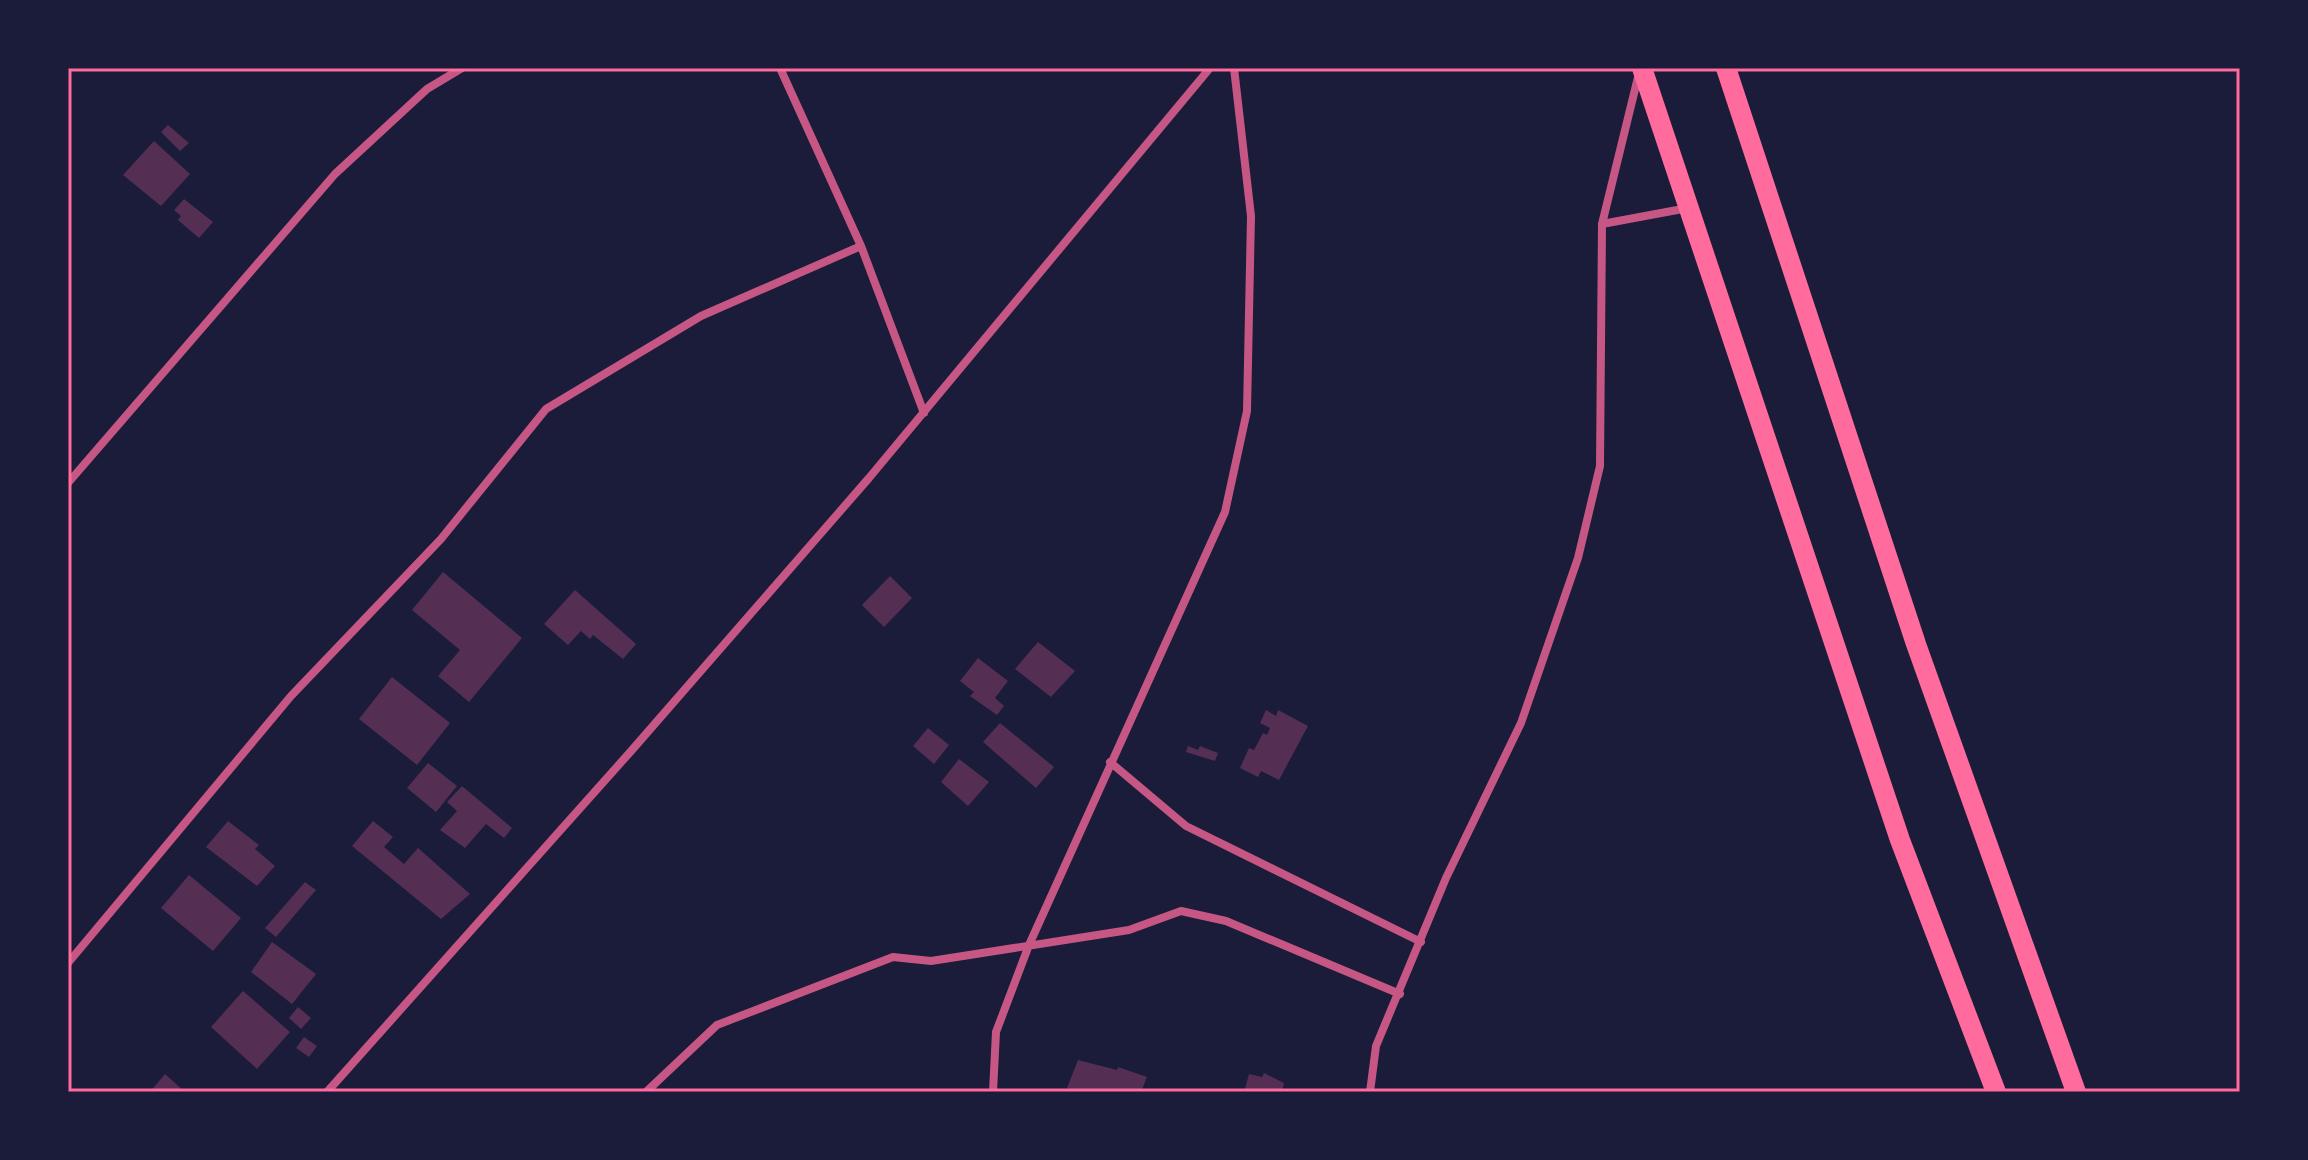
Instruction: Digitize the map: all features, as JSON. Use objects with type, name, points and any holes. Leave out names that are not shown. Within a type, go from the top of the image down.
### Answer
[{"type":"main road","points":[[1641,68],[1691,207],[1900,840],[1996,1092]]},
{"type":"main road","points":[[1726,68],[1916,644],[2076,1092]]},
{"type":"street","points":[[68,483],[335,174],[427,89],[462,68]]},
{"type":"street","points":[[780,68],[861,246],[924,413]]},
{"type":"street","points":[[331,1091],[924,413],[1210,68]]},
{"type":"street","points":[[993,1092],[996,1032],[1029,945],[1225,512],[1247,411],[1251,216],[1234,68]]},
{"type":"street","points":[[1370,1092],[1376,1046],[1446,878],[1521,723],[1578,558],[1600,466],[1602,224],[1641,68]]},
{"type":"street","points":[[1602,224],[1691,207]]},
{"type":"street","points":[[68,963],[291,696],[441,539],[546,409],[701,316],[861,246]]},
{"type":"street","points":[[1110,762],[1186,826],[1421,942]]},
{"type":"street","points":[[646,1092],[717,1025],[893,957],[931,961],[1129,930],[1181,911],[1226,921],[1400,994]]},
{"type":"building","points":[[168,125],[189,143],[180,151],[161,132]]},
{"type":"building","points":[[154,141],[190,174],[161,206],[123,175]]},
{"type":"building","points":[[184,199],[213,222],[199,238],[178,220],[181,216],[174,210]]},
{"type":"building","points":[[443,572],[522,638],[469,702],[438,676],[460,650],[412,610]]},
{"type":"building","points":[[890,576],[912,598],[884,627],[862,605]]},
{"type":"building","points":[[575,590],[636,644],[623,659],[593,635],[590,639],[581,631],[568,645],[544,624]]},
{"type":"building","points":[[1038,642],[1075,671],[1051,697],[1015,669]]},
{"type":"building","points":[[978,658],[1008,681],[995,698],[1004,706],[997,715],[970,696],[974,692],[960,681]]},
{"type":"building","points":[[392,677],[450,723],[417,765],[359,719]]},
{"type":"building","points":[[1266,710],[1276,716],[1278,710],[1308,726],[1279,780],[1261,771],[1258,777],[1240,768],[1249,748],[1254,750],[1263,733],[1267,735],[1270,728],[1260,723]]},
{"type":"building","points":[[1000,723],[1054,767],[1036,788],[983,742]]},
{"type":"building","points":[[928,728],[949,745],[934,764],[913,746]]},
{"type":"building","points":[[1188,746],[1198,750],[1200,746],[1218,753],[1215,761],[1186,752]]},
{"type":"building","points":[[959,759],[989,782],[968,806],[941,782]]},
{"type":"building","points":[[428,763],[457,786],[436,812],[407,788]]},
{"type":"building","points":[[462,786],[512,828],[504,838],[486,824],[465,848],[440,830],[457,811],[447,802]]},
{"type":"building","points":[[228,821],[259,845],[255,849],[275,866],[257,886],[206,847]]},
{"type":"building","points":[[373,821],[393,837],[384,847],[404,864],[418,848],[470,894],[441,919],[352,846]]},
{"type":"building","points":[[189,875],[241,918],[213,951],[161,908]]},
{"type":"building","points":[[305,882],[316,890],[276,937],[265,928]]},
{"type":"building","points":[[272,942],[316,974],[292,1004],[251,972]]},
{"type":"building","points":[[243,991],[290,1032],[257,1069],[211,1027]]},
{"type":"building","points":[[298,1007],[311,1018],[301,1029],[289,1018]]},
{"type":"building","points":[[304,1037],[317,1046],[309,1057],[296,1048]]},
{"type":"building","points":[[1078,1060],[1117,1070],[1118,1067],[1147,1077],[1141,1092],[1077,1092],[1067,1088]]},
{"type":"building","points":[[1264,1073],[1284,1083],[1282,1092],[1244,1092],[1249,1074],[1262,1077]]},
{"type":"building","points":[[165,1074],[185,1092],[150,1092]]}]
